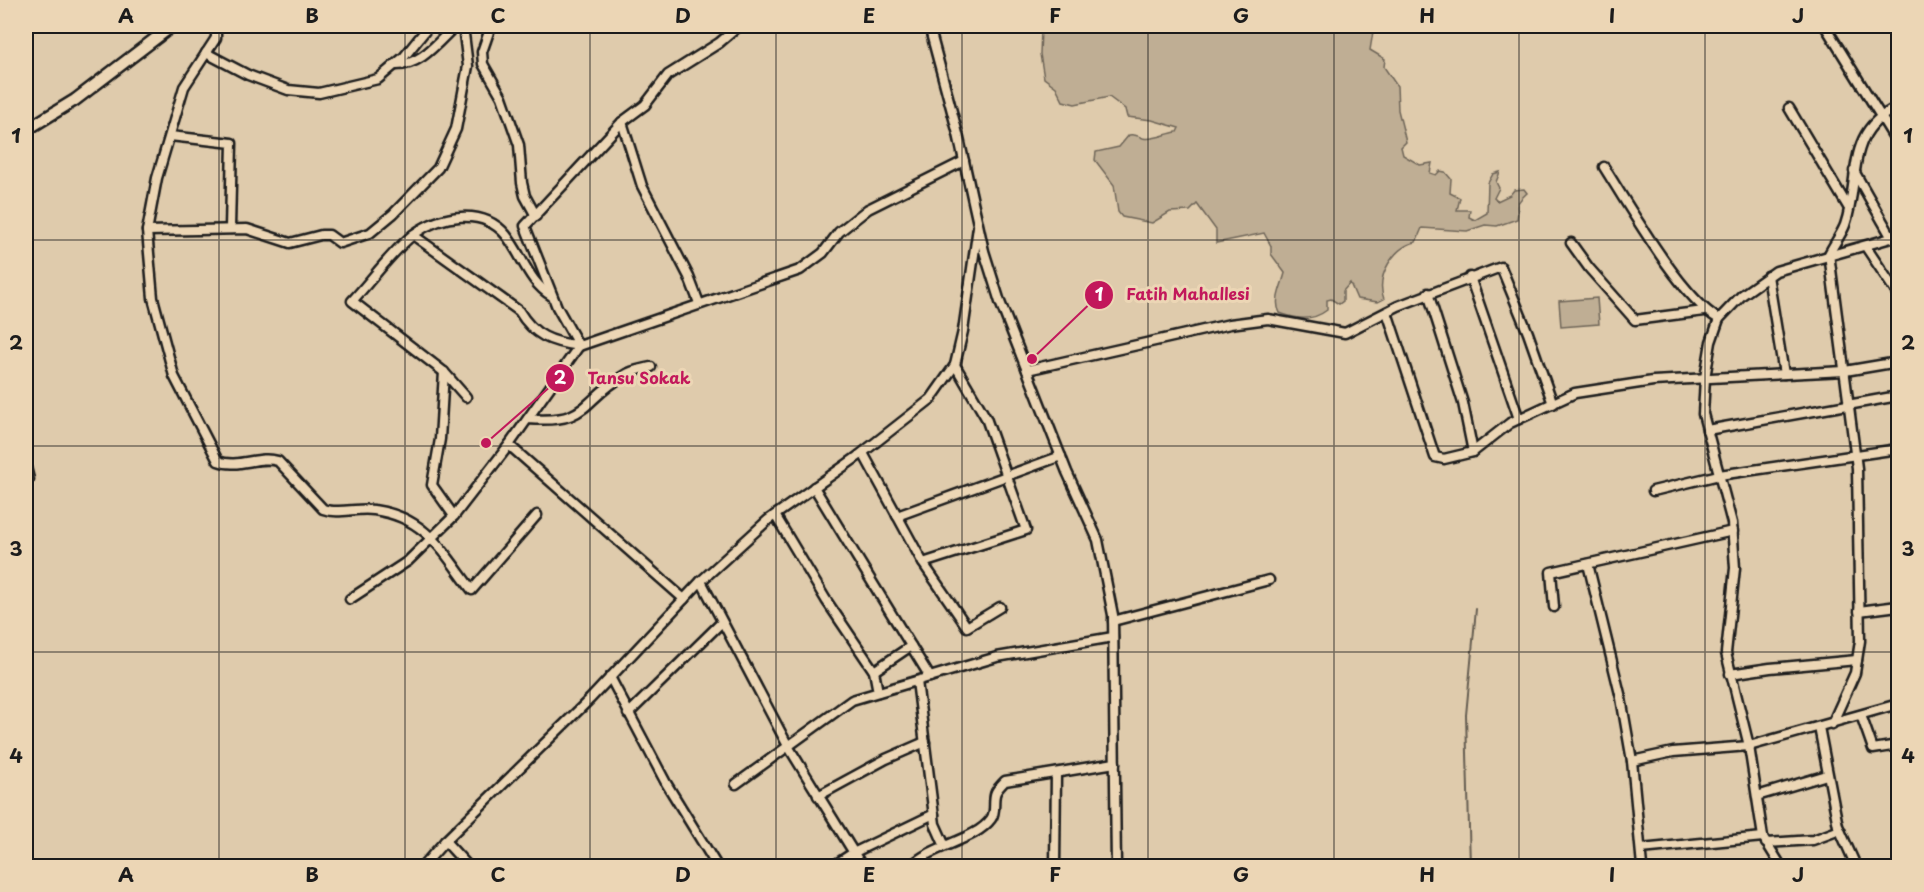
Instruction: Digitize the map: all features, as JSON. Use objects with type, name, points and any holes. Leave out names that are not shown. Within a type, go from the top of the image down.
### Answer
[{"type":"street","points":[[26,130],[75,100],[172,26]]},
{"type":"street","points":[[216,26],[216,38],[184,87],[157,178],[147,231],[153,298],[174,376],[218,461],[232,464],[269,459],[278,461],[322,509],[331,512],[372,509],[392,514],[421,527],[433,538],[472,590],[537,514]]},
{"type":"street","points":[[206,53],[248,75],[288,90],[319,93],[378,78],[394,65],[429,26]]},
{"type":"street","points":[[394,65],[405,66],[420,58],[455,26]]},
{"type":"street","points":[[147,231],[197,232],[230,228],[247,229],[290,243],[329,235],[340,243],[370,233],[393,214],[438,168],[456,129],[468,66],[464,26]]},
{"type":"street","points":[[491,26],[482,52],[483,64],[502,97],[519,145],[525,196],[536,216]]},
{"type":"street","points":[[579,346],[553,296],[525,226],[622,122],[645,105],[668,75],[719,43],[739,26]]},
{"type":"street","points":[[929,26],[964,161],[978,227],[1000,302],[1061,456],[1098,540],[1113,621],[1116,867]]},
{"type":"street","points":[[1825,26],[1899,144]]},
{"type":"street","points":[[1832,724],[1855,673],[1859,611],[1856,456],[1829,254],[1845,225],[1862,139],[1882,114],[1899,107]]},
{"type":"street","points":[[1789,108],[1848,207]]},
{"type":"street","points":[[622,122],[642,186],[689,277],[699,303]]},
{"type":"street","points":[[170,136],[232,142],[230,228]]},
{"type":"street","points":[[413,235],[519,311],[528,326],[539,335],[554,343],[579,346],[800,270],[823,253],[839,232],[868,210],[964,161]]},
{"type":"street","points":[[1604,167],[1648,237],[1704,311],[1719,320]]},
{"type":"street","points":[[1781,867],[1765,840],[1749,746],[1726,653],[1735,568],[1733,531],[1703,414],[1705,378],[1711,342],[1719,320],[1742,295],[1776,271],[1895,237],[1854,171]]},
{"type":"street","points":[[466,397],[444,372],[352,302],[413,235],[435,221],[466,216],[483,219],[505,233],[540,289],[553,296]]},
{"type":"street","points":[[423,867],[445,841],[610,677],[701,581],[775,515],[863,453],[931,399],[955,365],[963,331],[978,227]]},
{"type":"street","points":[[1571,243],[1589,268],[1635,320],[1704,311]]},
{"type":"street","points":[[1866,246],[1899,295]]},
{"type":"street","points":[[1027,370],[1230,324],[1268,320],[1345,333],[1428,293],[1502,267],[1552,404]]},
{"type":"street","points":[[1768,276],[1784,374]]},
{"type":"street","points":[[1470,277],[1519,419]]},
{"type":"street","points":[[1428,293],[1463,403],[1473,452]]},
{"type":"street","points":[[1387,312],[1435,457],[1444,459],[1473,452],[1519,419],[1575,393],[1653,381],[1845,371],[1899,362]]},
{"type":"street","points":[[350,599],[408,561],[454,516],[509,445],[579,346]]},
{"type":"street","points":[[922,563],[1026,530],[986,418],[955,365]]},
{"type":"street","points":[[528,419],[549,421],[569,417],[585,409],[604,389],[626,374],[651,367]]},
{"type":"street","points":[[444,372],[440,439],[432,485],[454,516]]},
{"type":"street","points":[[1707,430],[1899,396]]},
{"type":"street","points":[[509,445],[684,599]]},
{"type":"street","points":[[1653,491],[1719,475],[1899,449]]},
{"type":"street","points":[[863,453],[922,563],[967,627],[1000,607]]},
{"type":"street","points":[[897,516],[1061,456]]},
{"type":"street","points":[[26,467],[29,479]]},
{"type":"street","points":[[814,488],[930,677]]},
{"type":"street","points":[[775,515],[826,600],[874,671],[878,692]]},
{"type":"street","points":[[1554,607],[1551,572],[1733,531]]},
{"type":"street","points":[[1588,564],[1621,698],[1632,761],[1642,867]]},
{"type":"street","points":[[1113,621],[1269,580]]},
{"type":"street","points":[[701,581],[788,746],[861,867]]},
{"type":"street","points":[[1859,611],[1899,606]]},
{"type":"street","points":[[628,714],[722,622]]},
{"type":"street","points":[[736,784],[852,700],[997,657],[1113,637]]},
{"type":"street","points":[[874,671],[911,646]]},
{"type":"street","points":[[1730,674],[1857,660]]},
{"type":"street","points":[[610,677],[666,783],[717,867]]},
{"type":"street","points":[[917,681],[934,814],[944,844]]},
{"type":"street","points":[[1632,761],[1673,752],[1749,746],[1899,704]]},
{"type":"street","points":[[1861,715],[1874,749],[1899,746]]},
{"type":"street","points":[[1819,727],[1840,830],[1856,867]]},
{"type":"street","points":[[818,796],[886,759],[925,742]]},
{"type":"street","points":[[911,867],[944,844],[970,836],[991,819],[995,810],[995,792],[1005,781],[1115,763]]},
{"type":"street","points":[[1055,867],[1056,773]]},
{"type":"street","points":[[1757,796],[1827,775]]},
{"type":"street","points":[[833,867],[853,853],[934,814]]},
{"type":"street","points":[[1641,849],[1765,840],[1813,840],[1840,830]]},
{"type":"street","points":[[445,841],[468,867]]},
{"type":"shaded area","points":[[1065,26],[1374,26],[1370,50],[1385,59],[1384,67],[1397,86],[1398,110],[1406,142],[1401,147],[1403,155],[1420,165],[1432,163],[1430,173],[1436,175],[1440,171],[1445,172],[1451,179],[1450,193],[1460,198],[1457,210],[1470,210],[1469,217],[1475,220],[1487,213],[1488,183],[1493,174],[1500,172],[1496,182],[1499,188],[1494,198],[1497,201],[1510,195],[1514,190],[1524,189],[1527,193],[1518,203],[1517,219],[1497,226],[1485,225],[1467,231],[1422,228],[1416,242],[1400,250],[1388,264],[1382,281],[1384,299],[1378,302],[1357,299],[1350,283],[1343,291],[1343,301],[1339,304],[1331,299],[1327,300],[1327,310],[1322,314],[1310,318],[1299,318],[1280,313],[1277,304],[1285,273],[1271,254],[1271,246],[1264,233],[1216,243],[1216,230],[1197,204],[1190,211],[1170,212],[1152,223],[1122,217],[1118,212],[1114,185],[1095,160],[1096,152],[1119,147],[1129,135],[1151,138],[1177,132],[1179,128],[1152,120],[1127,117],[1125,109],[1109,97],[1075,104],[1063,101],[1056,87],[1044,78],[1040,54],[1041,30],[1049,27],[1062,29]]},
{"type":"shaded area","points":[[1597,298],[1599,324],[1561,327],[1559,301]]},
{"type":"waterway","points":[[1470,866],[1466,715],[1476,609]]},
{"type":"place","name":"Fatih Mahallesi","points":[[1032,359]]},
{"type":"place","name":"Tansu Sokak","points":[[486,443]]}]
